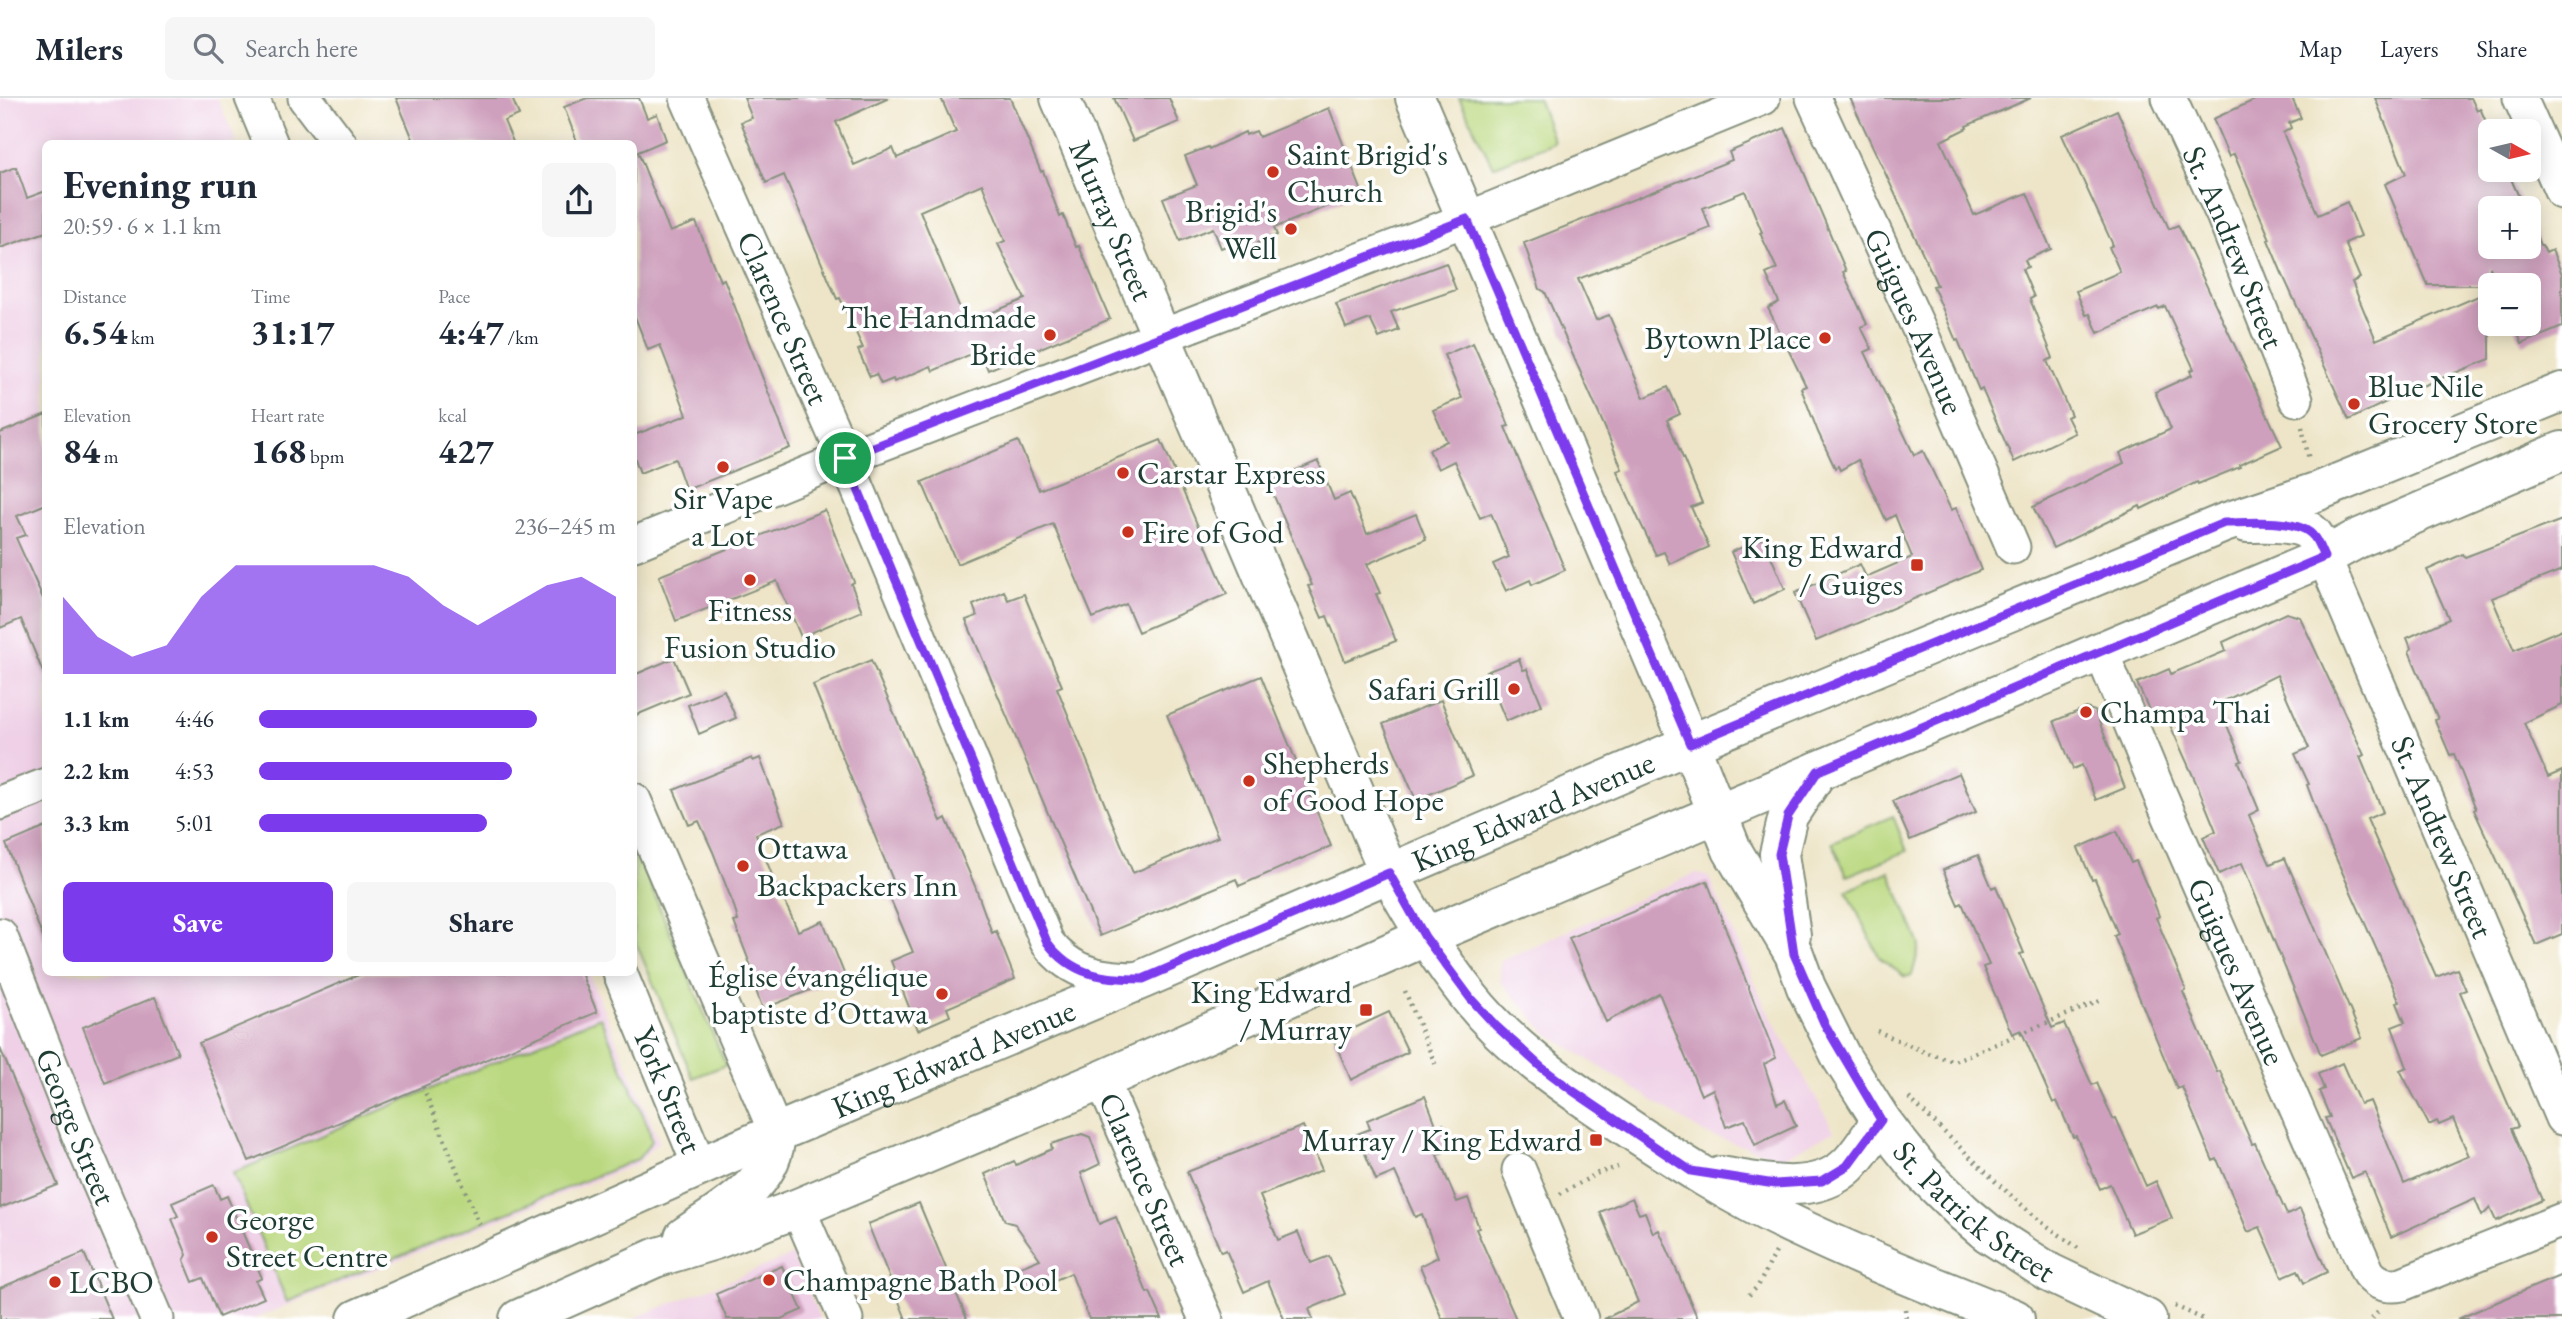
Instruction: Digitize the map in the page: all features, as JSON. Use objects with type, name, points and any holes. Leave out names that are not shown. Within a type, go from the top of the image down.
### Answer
[{"type":"main road","name":"Murray Street","points":[[1060,98],[1389,873],[1425,937],[1471,999],[1541,1067],[1691,1171]]},
{"type":"main road","name":"St. Patrick Street","points":[[1415,98],[1690,744],[1732,850],[1794,954],[1824,1023],[1892,1105],[1921,1171],[1964,1213],[1988,1233],[2050,1273],[2157,1311]]},
{"type":"main road","name":"King Edward Avenue","points":[[357,1319],[776,1133],[1690,744],[2224,523],[2316,492],[2562,392]]},
{"type":"main road","points":[[519,1319],[655,1258],[715,1240],[798,1208],[1102,1080],[1425,937],[2324,557],[2357,539],[2562,451]]},
{"type":"main road","points":[[2224,523],[2280,523],[2306,530],[2314,536],[2324,557]]},
{"type":"main road","points":[[1794,954],[1779,854],[1788,816],[1818,771]]},
{"type":"main road","points":[[1691,1171],[1775,1184],[1822,1181],[1847,1166],[1892,1105]]},
{"type":"main road","points":[[655,1258],[755,1185],[770,1161],[776,1133]]},
{"type":"main road","name":"St. Patrick Street","points":[[1691,1171],[1789,1223],[2015,1319]]},
{"type":"street","points":[[251,98],[269,140]]},
{"type":"street","points":[[305,98],[337,140]]},
{"type":"street","name":"Clarence Street","points":[[687,98],[845,458],[1047,942],[1055,954],[1086,973],[1112,979],[1143,979]]},
{"type":"street","points":[[637,543],[845,458],[1467,219],[1763,98]]},
{"type":"street","name":"Guigues Avenue","points":[[1813,98],[1925,342],[2013,547]]},
{"type":"street","name":"St. Andrew Street","points":[[2169,98],[2223,215],[2296,399]]},
{"type":"street","points":[[2520,98],[2562,192]]},
{"type":"street","name":"St. Andrew Street","points":[[2324,557],[2562,1118]]},
{"type":"street","name":"Guigues Avenue","points":[[2101,651],[2159,792],[2368,1273],[2383,1284],[2402,1284],[2562,1220]]},
{"type":"street","points":[[0,803],[42,787]]},
{"type":"street","points":[[637,807],[776,1133]]},
{"type":"street","name":"George Street","points":[[0,934],[79,1136],[157,1319]]},
{"type":"street","name":"York Street","points":[[621,976],[700,1167]]},
{"type":"street","name":"Clarence Street","points":[[1102,1080],[1206,1319]]},
{"type":"street","points":[[1519,1170],[1581,1319]]},
{"type":"street","points":[[798,1208],[846,1319]]},
{"type":"path","points":[[1405,991],[1436,1066]]},
{"type":"path","points":[[1877,1031],[1927,1053],[1955,1061],[2100,1001]]},
{"type":"path","points":[[423,1087],[495,1258]]},
{"type":"path","points":[[1892,1105],[1916,1107],[2039,1220],[2086,1254]]},
{"type":"path","points":[[1534,1205],[1555,1198],[1598,1172],[1618,1167]]},
{"type":"path","points":[[1749,1295],[1758,1286],[1789,1223]]},
{"type":"path","points":[[1905,1308],[1906,1319]]},
{"type":"path","points":[[2157,1311],[2203,1319]]},
{"type":"shaded area","points":[[0,98],[217,98],[236,140],[42,140],[42,976],[589,976],[659,1141],[637,1164],[253,1319],[0,1319]]},
{"type":"shaded area","points":[[1696,873],[1709,877],[1765,1006],[1834,1131],[1782,1158],[1705,1134],[1547,1033],[1500,981],[1501,961]]},
{"type":"shaded area","points":[[793,1255],[820,1319],[632,1319]]},
{"type":"green space","points":[[1459,98],[1538,98],[1554,142],[1493,167]]},
{"type":"green space","points":[[1893,816],[1907,851],[1847,876],[1832,842]]},
{"type":"green space","points":[[637,854],[726,1065],[693,1078],[637,945]]},
{"type":"green space","points":[[1889,871],[1920,945],[1912,975],[1905,977],[1879,957],[1847,891]]},
{"type":"green space","points":[[600,1017],[648,1126],[652,1141],[638,1159],[287,1302],[233,1173]]},
{"type":"building","points":[[396,98],[512,98],[519,115],[504,121],[512,140],[413,140]]},
{"type":"building","points":[[587,98],[639,98],[647,118],[657,114],[666,140],[638,152],[670,232],[696,222],[720,281],[724,279],[790,448],[686,490],[675,459],[640,473],[637,464],[637,434],[687,415],[660,345],[648,350],[637,322],[637,140],[576,140],[564,107]]},
{"type":"building","points":[[744,98],[889,98],[836,122],[854,165],[893,148],[897,158],[956,132],[941,98],[1010,98],[1041,172],[1043,171],[1060,217],[1063,215],[1076,247],[1079,246],[1110,319],[988,370],[980,350],[933,371],[931,366],[894,382],[893,379],[881,384],[876,374],[870,377],[858,350],[863,348],[840,298],[837,299],[784,175],[766,183],[741,122],[752,118]],"holes":[[[982,184],[1005,241],[998,244],[1025,299],[966,323],[920,211]]]},
{"type":"building","points":[[1114,98],[1169,98],[1179,122],[1133,141]]},
{"type":"building","points":[[1850,98],[2031,98],[1966,126],[1967,128],[1941,141],[1974,215],[2027,193],[2051,249],[2025,260],[2028,267],[2022,269],[2034,297],[2030,299],[2053,358],[2047,361],[2071,415],[2067,417],[2075,433],[2014,462],[1982,389],[1979,390],[1958,340],[1956,341],[1933,286],[1937,285]]},
{"type":"building","points":[[2259,98],[2292,98],[2301,118],[2289,123],[2291,128],[2283,133],[2318,215],[2347,202],[2361,236],[2345,243],[2360,278],[2352,282],[2376,340],[2478,296],[2478,336],[2490,336],[2490,359],[2407,392],[2349,420],[2281,271],[2234,154],[2229,157],[2213,119]]},
{"type":"building","points":[[2375,98],[2471,98],[2485,119],[2478,119],[2478,182],[2512,182],[2519,196],[2478,196],[2478,259],[2541,259],[2541,245],[2546,253],[2552,250],[2562,274],[2562,327],[2541,336],[2541,273],[2493,273],[2490,267],[2490,273],[2478,273],[2478,285],[2428,285],[2385,184],[2406,174]]},
{"type":"building","name":"Saint Brigid's Church","points":[[1329,108],[1362,192],[1274,228],[1277,235],[1247,247],[1244,239],[1221,248],[1213,228],[1180,241],[1163,198],[1197,185],[1185,156],[1208,147],[1209,149],[1245,132],[1246,135],[1256,131],[1259,137]]},
{"type":"building","points":[[2117,110],[2169,229],[2178,225],[2282,446],[2141,509],[2140,506],[2053,548],[2033,507],[2124,463],[2120,453],[2171,429],[2155,392],[2192,375],[2190,371],[2194,369],[2165,306],[2098,333],[2090,314],[2086,315],[2076,291],[2120,272],[2109,247],[2113,245],[2062,135]]},
{"type":"building","points":[[1785,128],[1867,324],[1861,327],[1872,349],[1865,352],[1914,455],[1923,451],[1951,510],[1956,508],[1981,570],[1816,641],[1795,593],[1860,564],[1866,577],[1912,557],[1895,515],[1886,520],[1858,460],[1840,470],[1838,466],[1835,468],[1818,432],[1801,388],[1806,386],[1768,308],[1779,302],[1766,274],[1777,269],[1745,191],[1703,208],[1710,228],[1578,279],[1596,320],[1609,315],[1644,398],[1668,387],[1680,414],[1667,420],[1702,503],[1691,507],[1709,547],[1670,564],[1664,552],[1656,555],[1639,520],[1617,471],[1622,469],[1606,430],[1545,292],[1540,289],[1524,243],[1732,160],[1729,152]]},
{"type":"building","points":[[16,167],[27,198],[42,192],[42,233],[0,248],[0,173]]},
{"type":"building","points":[[1446,263],[1456,290],[1391,312],[1399,330],[1379,338],[1370,319],[1346,328],[1336,304]]},
{"type":"building","points":[[2519,336],[2541,336],[2522,344]]},
{"type":"building","points":[[1473,343],[1505,415],[1509,426],[1505,427],[1565,570],[1532,585],[1530,580],[1506,591],[1493,564],[1509,557],[1491,513],[1480,518],[1454,461],[1438,469],[1429,450],[1447,441],[1433,410],[1462,398],[1444,355]]},
{"type":"building","points":[[42,416],[42,506],[17,516],[26,535],[16,538],[42,596],[42,670],[21,619],[0,628],[0,433]]},
{"type":"building","points":[[1161,440],[1227,594],[1138,632],[1126,604],[1093,618],[1053,524],[957,564],[922,482],[1018,441],[1039,490]]},
{"type":"building","points":[[1318,461],[1334,500],[1350,493],[1367,534],[1416,514],[1426,539],[1367,564],[1380,593],[1376,594],[1396,641],[1345,661],[1327,616],[1322,618],[1308,586],[1312,585],[1268,482]]},
{"type":"building","points":[[825,510],[854,582],[851,584],[862,611],[801,637],[777,581],[676,621],[659,576]]},
{"type":"building","points":[[2562,520],[2562,570],[2492,598],[2514,650],[2562,629],[2562,705],[2524,723],[2548,777],[2562,771],[2562,934],[2536,945],[2474,810],[2476,809],[2454,754],[2450,755],[2435,720],[2438,719],[2409,651],[2411,648],[2407,638],[2449,619],[2427,570],[2463,554],[2465,557]]},
{"type":"building","points":[[1763,538],[1785,589],[1753,604],[1731,552]]},
{"type":"building","points":[[1004,591],[1008,600],[1024,594],[1062,686],[1057,688],[1133,873],[1218,837],[1167,715],[1261,676],[1331,846],[1239,886],[1236,879],[1100,936],[966,620],[977,616],[973,605]]},
{"type":"building","points":[[2286,613],[2300,617],[2364,755],[2360,757],[2383,812],[2367,819],[2436,977],[2457,969],[2466,990],[2460,992],[2518,1127],[2511,1129],[2542,1200],[2496,1221],[2490,1208],[2482,1216],[2475,1199],[2391,1237],[2365,1172],[2351,1178],[2325,1118],[2330,1117],[2319,1091],[2324,1089],[2318,1074],[2342,1063],[2360,1104],[2370,1101],[2404,1184],[2469,1156],[2453,1119],[2439,1125],[2437,1121],[2429,1125],[2400,1070],[2407,1067],[2392,1027],[2405,1022],[2397,1003],[2400,1002],[2327,838],[2307,785],[2309,784],[2295,754],[2309,748],[2277,675],[2218,704],[2259,810],[2249,815],[2257,835],[2270,864],[2285,858],[2362,1038],[2321,1055],[2242,863],[2219,874],[2203,837],[2216,831],[2198,787],[2167,718],[2158,722],[2153,710],[2150,712],[2137,683],[2169,669],[2171,674],[2226,651],[2223,642]]},
{"type":"building","points":[[674,658],[689,693],[637,715],[637,674]]},
{"type":"building","name":"Safari Grill","points":[[1519,659],[1523,670],[1527,669],[1542,705],[1506,721],[1486,672]]},
{"type":"building","points":[[871,660],[941,821],[946,818],[992,933],[996,931],[1015,979],[947,1008],[950,1016],[918,1030],[891,961],[913,952],[890,898],[899,895],[813,685]]},
{"type":"building","points":[[724,690],[736,718],[699,734],[688,705]]},
{"type":"building","name":"Shepherds of Good Hope","points":[[1441,700],[1472,776],[1416,800],[1383,724]]},
{"type":"building","points":[[2086,708],[2095,711],[2125,788],[2096,800],[2082,765],[2073,769],[2054,721]]},
{"type":"building","points":[[752,758],[753,761],[760,758],[784,823],[756,834],[778,890],[798,931],[823,921],[845,976],[763,1009],[753,983],[757,982],[734,922],[738,921],[735,909],[713,852],[699,821],[689,825],[674,790]]},
{"type":"building","points":[[1959,773],[1976,812],[1910,840],[1893,801]]},
{"type":"building","points":[[42,829],[42,935],[6,844]]},
{"type":"building","points":[[2117,831],[2131,863],[2136,861],[2152,898],[2159,916],[2156,918],[2186,990],[2183,992],[2217,1072],[2220,1071],[2287,1215],[2300,1209],[2327,1272],[2304,1283],[2298,1270],[2282,1277],[2260,1227],[2248,1232],[2217,1159],[2213,1161],[2182,1087],[2177,1089],[2114,936],[2118,934],[2095,879],[2092,880],[2078,848]]},
{"type":"building","points":[[1978,855],[1992,888],[1996,886],[2024,953],[2020,954],[2052,1028],[2064,1023],[2092,1085],[2097,1083],[2113,1119],[2116,1118],[2146,1186],[2156,1181],[2172,1218],[2132,1234],[2110,1184],[2100,1189],[2057,1101],[2053,1103],[2021,1030],[2012,1034],[1983,967],[1989,965],[1962,903],[1958,905],[1943,870]]},
{"type":"building","points":[[1707,881],[1776,1058],[1764,1064],[1777,1104],[1785,1100],[1796,1126],[1755,1145],[1745,1120],[1726,1127],[1713,1089],[1701,1095],[1659,993],[1606,1022],[1569,938]]},
{"type":"building","points":[[356,976],[582,976],[597,1012],[249,1161],[199,1043]]},
{"type":"building","points":[[155,997],[178,1054],[105,1083],[83,1027]]},
{"type":"building","points":[[1389,1012],[1408,1052],[1351,1080],[1333,1038]]},
{"type":"building","points":[[0,1048],[58,1185],[0,1208]]},
{"type":"building","points":[[1425,1096],[1437,1127],[1443,1124],[1453,1148],[1437,1155],[1457,1202],[1468,1198],[1479,1228],[1476,1229],[1516,1319],[1442,1319],[1420,1266],[1438,1257],[1422,1214],[1415,1217],[1395,1172],[1376,1180],[1357,1134],[1370,1129],[1367,1120]]},
{"type":"building","points":[[1303,1126],[1322,1170],[1260,1196],[1278,1240],[1298,1232],[1311,1263],[1329,1256],[1345,1294],[1309,1309],[1313,1319],[1284,1319],[1268,1281],[1244,1292],[1226,1250],[1221,1252],[1187,1172]]},
{"type":"building","points":[[1082,1134],[1090,1137],[1100,1164],[1081,1173],[1099,1224],[1116,1217],[1147,1293],[1150,1292],[1162,1319],[1089,1319],[1071,1273],[1028,1292],[1018,1268],[1040,1259],[1015,1224],[1005,1221],[985,1174],[1014,1161],[1016,1165],[1052,1149],[1051,1144]]},
{"type":"building","name":"George Street Centre","points":[[214,1185],[220,1199],[227,1196],[262,1278],[256,1281],[264,1298],[219,1317],[203,1278],[193,1282],[184,1260],[187,1255],[172,1219],[178,1216],[172,1203]]},
{"type":"building","points":[[1632,1198],[1639,1214],[1645,1212],[1653,1233],[1659,1230],[1698,1319],[1604,1319],[1638,1302],[1600,1212]]},
{"type":"building","points":[[919,1203],[967,1319],[906,1319],[868,1224]]},
{"type":"building","name":"LCBO","points":[[84,1253],[112,1319],[0,1319],[0,1288]]},
{"type":"building","name":"Champagne Bath Pool","points":[[782,1266],[802,1310],[781,1319],[727,1319],[716,1294]]},
{"type":"building","points":[[2562,1275],[2562,1319],[2458,1319],[2504,1299]]},
{"type":"place","name":"Saint Brigid's Church","points":[[1273,172]]},
{"type":"place","name":"Brigid's Well","points":[[1291,229]]},
{"type":"place","name":"The Handmade Bride","points":[[1050,335]]},
{"type":"place","name":"Bytown Place","points":[[1825,338]]},
{"type":"place","name":"Blue Nile Grocery Store","points":[[2354,404]]},
{"type":"place","name":"Sir Vape a Lot","points":[[723,467]]},
{"type":"place","name":"Carstar Express","points":[[1123,473]]},
{"type":"place","name":"Fire of God","points":[[1128,532]]},
{"type":"place","name":"King Edward / Guiges","points":[[1917,565]]},
{"type":"place","name":"Fitness Fusion Studio","points":[[750,580]]},
{"type":"place","name":"Safari Grill","points":[[1514,689]]},
{"type":"place","name":"Champa Thai","points":[[2086,712]]},
{"type":"place","name":"Shepherds of Good Hope","points":[[1249,781]]},
{"type":"place","name":"Ottawa Backpackers Inn","points":[[743,866]]},
{"type":"place","name":"Église évangélique baptiste d’Ottawa","points":[[942,994]]},
{"type":"place","name":"King Edward / Murray","points":[[1366,1010]]},
{"type":"place","name":"Murray / King Edward","points":[[1596,1140]]},
{"type":"place","name":"George Street Centre","points":[[212,1237]]},
{"type":"place","name":"Champagne Bath Pool","points":[[769,1280]]},
{"type":"place","name":"LCBO","points":[[55,1282]]},
{"type":"route","points":[[1467,219],[1690,744],[2224,523],[2280,523],[2306,530],[2314,536],[2324,557],[1818,771],[1788,816],[1779,854],[1794,954],[1806,987],[1841,1057],[1881,1120],[1858,1154],[1835,1175],[1822,1181],[1775,1184],[1691,1171],[1541,1067],[1471,999],[1425,937],[1389,873],[1143,979],[1094,976],[1078,970],[1055,954],[1047,942],[845,458],[1467,219]]}]
